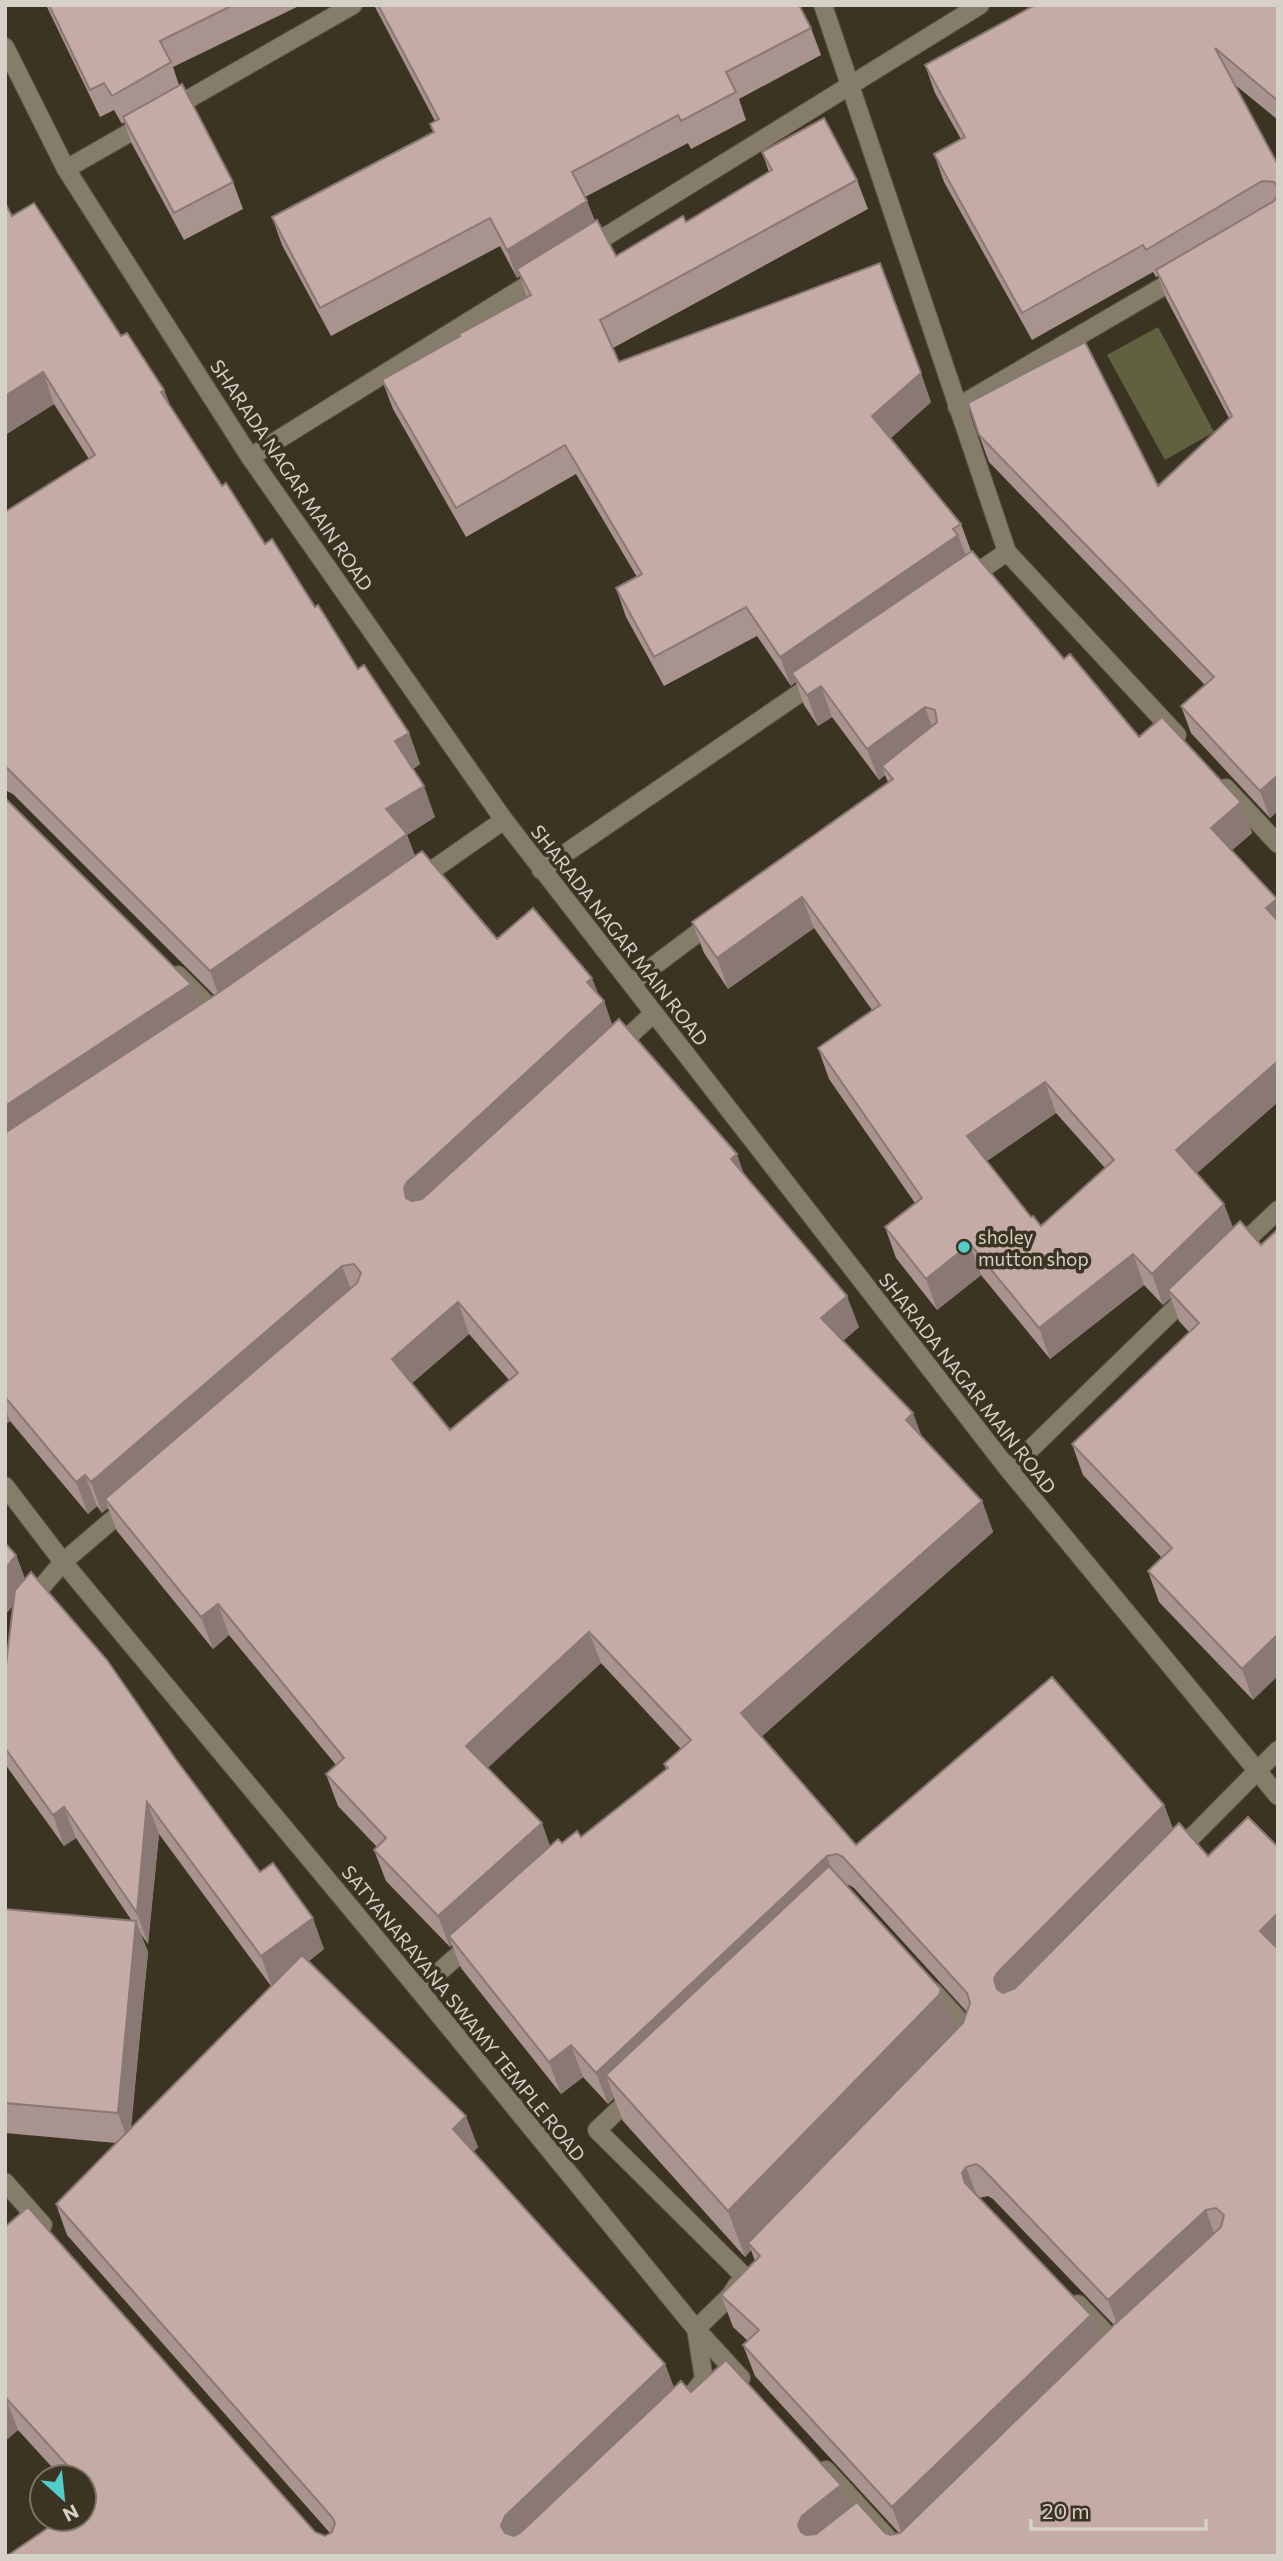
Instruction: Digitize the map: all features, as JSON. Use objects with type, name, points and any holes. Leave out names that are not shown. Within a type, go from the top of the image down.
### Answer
[{"type":"street","points":[[66,169],[354,5]]},
{"type":"street","points":[[823,5],[1007,552],[1184,743]]},
{"type":"street","points":[[250,457],[980,5]]},
{"type":"street","name":"SHARADA NAGAR MAIN ROAD","points":[[5,47],[66,169],[250,457],[504,820],[1009,1470],[1278,1796]]},
{"type":"street","points":[[957,407],[1195,268]]},
{"type":"street","points":[[950,590],[1007,552]]},
{"type":"street","points":[[541,870],[836,668]]},
{"type":"street","points":[[1212,773],[1278,844]]},
{"type":"street","points":[[402,891],[504,820]]},
{"type":"street","points":[[631,983],[730,908]]},
{"type":"street","points":[[161,958],[220,1017]]},
{"type":"street","points":[[604,1058],[654,1013]]},
{"type":"street","points":[[1009,1470],[1278,1210]]},
{"type":"street","name":"SATYANARAYANA SWAMY TEMPLE ROAD","points":[[5,1486],[63,1562],[419,1990],[696,2329],[751,2389]]},
{"type":"street","points":[[16,1617],[63,1562],[140,1496]]},
{"type":"street","points":[[1161,1868],[1278,1750]]},
{"type":"street","points":[[419,1990],[490,1927]]},
{"type":"street","points":[[917,1973],[970,2032],[966,2047],[958,2057]]},
{"type":"street","points":[[647,2083],[597,2130],[748,2270],[730,2295],[696,2329],[704,2379],[674,2416]]},
{"type":"street","points":[[5,2182],[51,2234]]},
{"type":"street","points":[[1061,2287],[1119,2348]]},
{"type":"street","points":[[815,2458],[865,2522],[907,2552]]},
{"type":"green space","points":[[1158,327],[1214,432],[1165,460],[1107,355]]},
{"type":"building","points":[[49,5],[233,5],[160,41],[171,62],[112,96],[104,83],[90,90]]},
{"type":"building","points":[[378,5],[799,5],[811,28],[726,72],[736,92],[681,121],[678,115],[572,172],[587,201],[507,250],[490,218],[320,308],[272,217],[434,132],[430,124],[439,119]]},
{"type":"building","points":[[1035,5],[1278,5],[1278,101],[1215,48],[1278,165],[1278,189],[1274,182],[1262,181],[1146,250],[1143,245],[1022,313],[934,154],[965,137],[925,65]]},
{"type":"building","points":[[182,84],[233,182],[174,213],[123,117]]},
{"type":"building","points":[[824,118],[857,180],[600,320],[619,362],[880,263],[921,373],[872,416],[961,524],[953,529],[958,535],[780,657],[746,607],[654,657],[616,588],[642,574],[565,445],[456,508],[382,380],[531,295],[517,269],[597,220],[616,256],[683,216],[686,222],[772,170],[762,152]]},
{"type":"building","points":[[1278,194],[1278,775],[1260,791],[1181,706],[1214,677],[979,435],[968,403],[1085,342],[1158,486],[1232,416],[1156,270],[1274,201]]},
{"type":"building","points":[[5,203],[12,216],[34,203],[121,336],[127,333],[164,390],[161,392],[222,486],[226,483],[265,544],[272,539],[358,669],[364,665],[409,733],[395,741],[424,786],[386,809],[407,834],[210,971],[5,766],[5,512],[95,455],[43,372],[5,396]]},
{"type":"building","points":[[972,551],[1064,659],[1070,654],[1139,737],[1162,717],[1241,802],[1211,828],[1277,899],[1266,908],[1278,921],[1278,1061],[1176,1150],[1224,1204],[1152,1274],[1133,1254],[1039,1328],[970,1244],[926,1279],[885,1227],[922,1198],[818,1048],[880,1005],[802,897],[717,958],[692,922],[893,779],[882,766],[937,722],[935,710],[925,707],[867,749],[821,686],[807,695],[792,673]],"holes":[[[1045,1082],[1114,1160],[1041,1226],[967,1136]]]},
{"type":"building","points":[[5,798],[191,984],[5,1106]]},
{"type":"building","points":[[422,851],[497,939],[533,908],[592,978],[587,982],[604,1001],[407,1182],[404,1188],[406,1198],[412,1201],[422,1199],[619,1019],[737,1154],[731,1159],[847,1296],[821,1318],[913,1413],[906,1420],[982,1501],[741,1713],[856,1845],[1052,1677],[1164,1805],[997,1973],[994,1979],[997,1989],[1003,1993],[1014,1989],[1179,1823],[1208,1856],[1248,1817],[1278,1847],[1278,1913],[1260,1931],[1278,1949],[1278,2556],[7,2556],[41,2533],[98,2533],[98,2463],[65,2463],[5,2399],[5,2227],[28,2207],[315,2532],[325,2536],[332,2532],[335,2523],[332,2517],[56,2204],[302,1955],[466,2116],[453,2129],[665,2364],[505,2516],[501,2526],[505,2533],[514,2536],[681,2381],[691,2392],[726,2360],[841,2485],[802,2516],[798,2525],[801,2532],[806,2535],[816,2534],[857,2502],[885,2533],[900,2533],[1115,2324],[1221,2227],[1224,2215],[1216,2208],[1206,2210],[1108,2300],[982,2168],[976,2164],[966,2167],[962,2173],[965,2183],[1091,2315],[892,2507],[743,2345],[759,2330],[721,2295],[760,2256],[748,2243],[963,2023],[970,2003],[967,1993],[843,1857],[837,1854],[827,1856],[596,2073],[571,2045],[549,2062],[449,1936],[558,1839],[562,1843],[577,1831],[581,1837],[668,1768],[664,1764],[691,1740],[589,1632],[466,1746],[542,1823],[438,1916],[374,1850],[386,1838],[326,1774],[344,1758],[218,1604],[201,1617],[105,1499],[357,1283],[361,1273],[354,1264],[342,1266],[91,1482],[85,1475],[76,1482],[5,1397],[5,1133],[215,995]],"holes":[[[458,1302],[518,1373],[450,1430],[392,1359]]]},
{"type":"building","points":[[1240,1221],[1261,1245],[1278,1229],[1278,1634],[1242,1669],[1148,1571],[1172,1548],[1072,1444],[1199,1323],[1168,1290]]},
{"type":"building","points":[[5,1543],[16,1555],[5,1569]]},
{"type":"building","points":[[31,1572],[107,1660],[177,1761],[260,1872],[273,1863],[313,1918],[261,1956],[147,1802],[137,1913],[64,1807],[53,1815],[5,1748],[5,1673],[15,1590]]},
{"type":"building","points":[[829,1866],[941,1989],[939,1995],[728,2211],[606,2075]]},
{"type":"building","points":[[5,1909],[136,1921],[118,2113],[5,2103]]},
{"type":"place","name":"sholey mutton shop","points":[[964,1247]]}]
